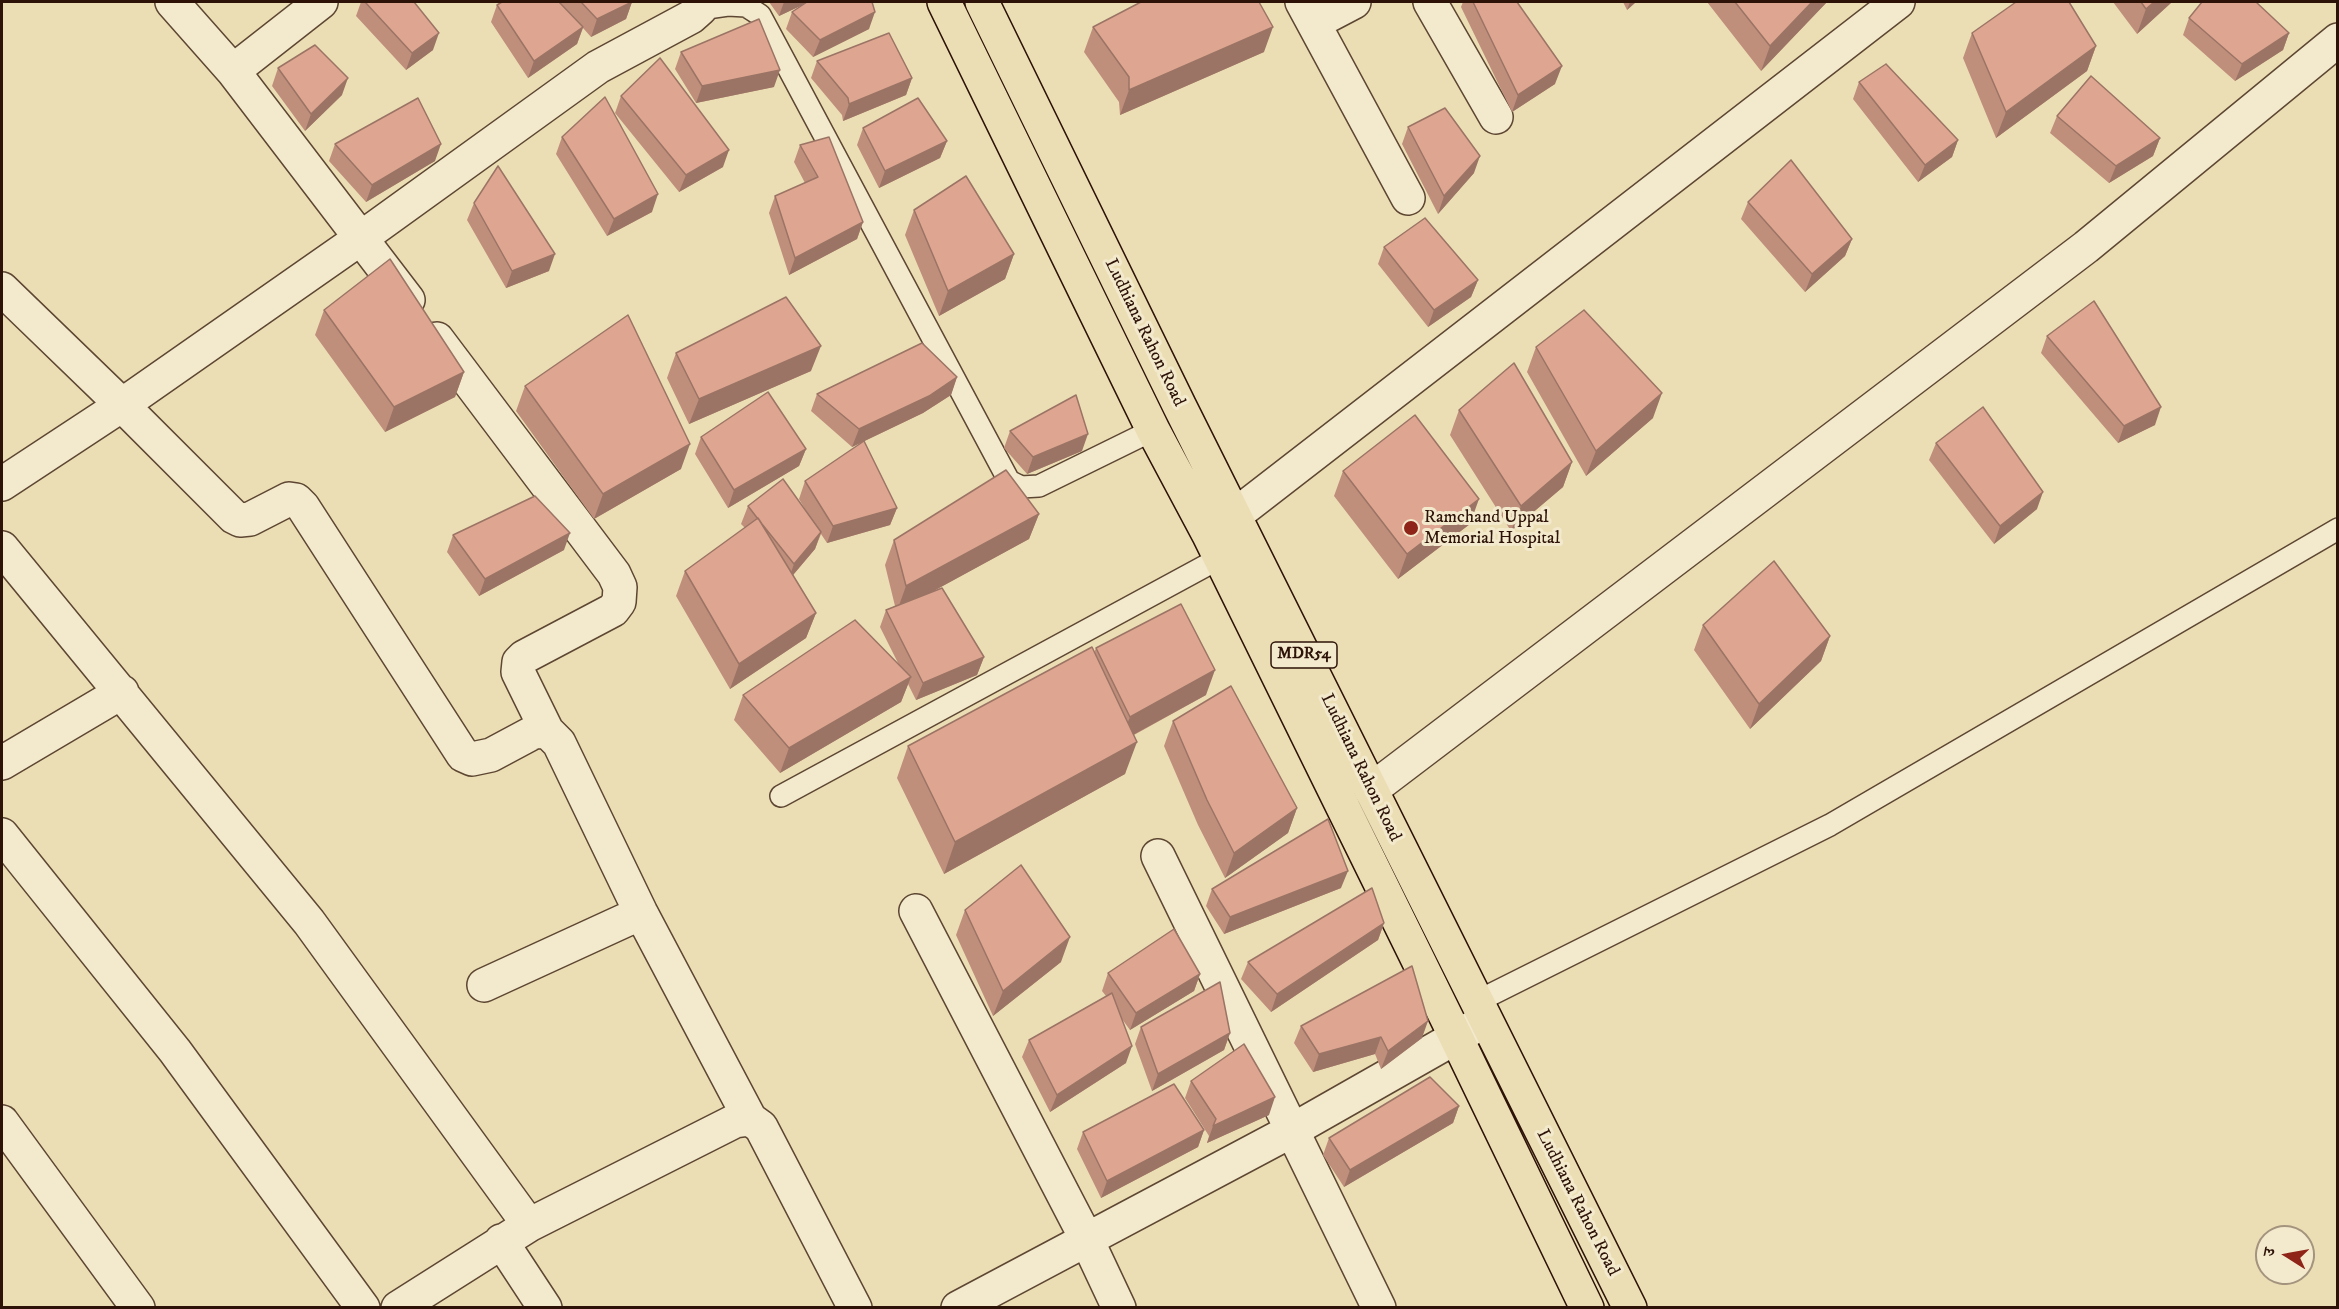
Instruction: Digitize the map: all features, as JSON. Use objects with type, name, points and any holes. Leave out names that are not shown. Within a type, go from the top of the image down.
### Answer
[{"type":"main road","name":"Ludhiana Rahon Road","points":[[944,2],[1153,430],[1214,547],[1456,1037],[1587,1308]]},
{"type":"main road","name":"Ludhiana Rahon Road","points":[[982,2],[1234,516],[1630,1308]]},
{"type":"street","points":[[172,2],[233,71],[614,574],[620,587],[619,602],[613,610],[524,657],[519,662],[518,672],[547,731],[559,743],[641,913],[750,1119],[761,1127],[855,1308]]},
{"type":"street","points":[[233,71],[321,2]]},
{"type":"street","points":[[1354,2],[1308,12],[1408,198]]},
{"type":"street","points":[[1430,2],[1496,117]]},
{"type":"street","points":[[1214,547],[1234,516],[1898,2]]},
{"type":"street","points":[[2,484],[122,405],[361,238],[598,67],[691,17],[700,5]]},
{"type":"street","points":[[1371,790],[2086,247],[2337,40]]},
{"type":"street","points":[[2,289],[234,517],[240,520],[250,519],[289,499],[296,500],[303,507],[463,755],[472,759],[491,754],[534,732],[547,731]]},
{"type":"street","points":[[2,548],[309,922],[529,1225]]},
{"type":"street","points":[[2,763],[122,692]]},
{"type":"street","points":[[2,835],[175,1051],[363,1308]]},
{"type":"street","points":[[1158,856],[1379,1308]]},
{"type":"street","points":[[916,911],[1088,1240],[1119,1308]]},
{"type":"street","points":[[484,985],[641,913]]},
{"type":"street","points":[[958,1308],[1291,1131],[1456,1037],[1481,1012]]},
{"type":"street","points":[[398,1308],[529,1225],[735,1121],[750,1119]]},
{"type":"street","points":[[2,1122],[138,1308]]},
{"type":"street","points":[[501,1241],[545,1308]]},
{"type":"lane","points":[[700,5],[746,6],[760,15],[1009,482],[1021,487],[1039,486],[1153,430]]},
{"type":"lane","points":[[1481,1012],[1830,825],[2337,529]]},
{"type":"lane","points":[[781,796],[1214,547]]},
{"type":"building","points":[[365,2],[414,2],[439,33],[412,53]]},
{"type":"building","points":[[502,2],[559,2],[583,27],[534,61],[497,5]]},
{"type":"building","points":[[581,2],[632,2],[597,19]]},
{"type":"building","points":[[807,2],[872,2],[875,12],[820,40],[792,12]]},
{"type":"building","points":[[1141,2],[1259,2],[1273,27],[1129,90],[1129,77],[1093,27]]},
{"type":"building","points":[[1473,2],[1517,2],[1562,66],[1518,95]]},
{"type":"building","points":[[1735,2],[1812,2],[1770,46]]},
{"type":"building","points":[[2016,2],[2069,2],[2096,46],[2006,112],[1972,33]]},
{"type":"building","points":[[2141,2],[2154,2],[2146,9]]},
{"type":"building","points":[[2202,2],[2256,2],[2289,33],[2242,64],[2189,18]]},
{"type":"building","points":[[759,19],[780,70],[702,86],[681,52]]},
{"type":"building","points":[[889,33],[912,78],[849,104],[848,98],[817,61]]},
{"type":"building","points":[[315,45],[348,78],[311,114],[278,68]]},
{"type":"building","points":[[660,58],[729,150],[686,175],[621,96]]},
{"type":"building","points":[[1886,64],[1958,140],[1925,165],[1859,82]]},
{"type":"building","points":[[2091,76],[2160,138],[2116,166],[2057,116]]},
{"type":"building","points":[[605,97],[658,194],[614,219],[562,137]]},
{"type":"building","points":[[418,98],[441,144],[372,185],[335,144]]},
{"type":"building","points":[[918,98],[947,141],[885,171],[863,128]]},
{"type":"building","points":[[1445,108],[1480,156],[1444,196],[1408,127]]},
{"type":"building","points":[[829,137],[863,222],[795,258],[775,196],[818,177],[800,145]]},
{"type":"building","points":[[1791,160],[1852,239],[1812,274],[1748,202]]},
{"type":"building","points":[[498,166],[555,254],[512,271],[474,203]]},
{"type":"building","points":[[966,176],[1014,254],[948,291],[914,210]]},
{"type":"building","points":[[1425,218],[1478,280],[1434,310],[1384,247]]},
{"type":"building","points":[[390,259],[464,372],[394,407],[324,310]]},
{"type":"building","points":[[786,297],[821,346],[699,399],[676,353]]},
{"type":"building","points":[[2094,301],[2161,407],[2124,426],[2047,336]]},
{"type":"building","points":[[1584,310],[1662,393],[1596,451],[1536,347]]},
{"type":"building","points":[[628,315],[690,444],[603,494],[525,386]]},
{"type":"building","points":[[922,343],[957,377],[929,396],[859,429],[817,394]]},
{"type":"building","points":[[1514,363],[1572,462],[1521,506],[1459,410]]},
{"type":"building","points":[[768,392],[806,449],[734,490],[701,437]]},
{"type":"building","points":[[1076,395],[1088,434],[1033,457],[1010,431]]},
{"type":"building","points":[[1983,407],[2043,492],[2000,526],[1936,443]]},
{"type":"building","points":[[1415,415],[1479,499],[1407,554],[1343,471]]},
{"type":"building","points":[[864,441],[897,508],[833,526],[805,481]]},
{"type":"building","points":[[1006,470],[1039,514],[906,586],[894,540]]},
{"type":"building","points":[[783,479],[821,532],[794,564],[748,506]]},
{"type":"building","points":[[535,496],[570,533],[485,579],[453,535]]},
{"type":"building","points":[[758,518],[816,613],[739,664],[685,571]]},
{"type":"building","points":[[1774,561],[1830,636],[1759,704],[1703,625]]},
{"type":"building","points":[[942,588],[984,657],[923,683],[886,610]]},
{"type":"building","points":[[1181,604],[1215,670],[1130,717],[1096,648]]},
{"type":"building","points":[[855,620],[911,677],[789,748],[743,695]]},
{"type":"building","points":[[1092,647],[1137,742],[955,842],[908,746]]},
{"type":"building","points":[[1231,686],[1297,808],[1234,853],[1207,800],[1173,721]]},
{"type":"building","points":[[1328,819],[1348,871],[1230,917],[1212,889]]},
{"type":"building","points":[[1021,865],[1070,937],[1003,991],[965,910]]},
{"type":"building","points":[[1372,888],[1384,923],[1277,994],[1248,962]]},
{"type":"building","points":[[1174,929],[1200,974],[1136,1013],[1108,973]]},
{"type":"building","points":[[1412,966],[1428,1021],[1388,1051],[1381,1037],[1319,1054],[1301,1026]]},
{"type":"building","points":[[1220,982],[1230,1033],[1158,1074],[1141,1027]]},
{"type":"building","points":[[1112,993],[1132,1046],[1057,1095],[1029,1040]]},
{"type":"building","points":[[1244,1044],[1275,1097],[1213,1126],[1216,1119],[1191,1081]]},
{"type":"building","points":[[1430,1077],[1459,1106],[1350,1170],[1329,1138]]},
{"type":"building","points":[[1174,1084],[1204,1130],[1107,1181],[1083,1132]]},
{"type":"place","name":"Ramchand Uppal Memorial Hospital","points":[[1411,528]]}]
